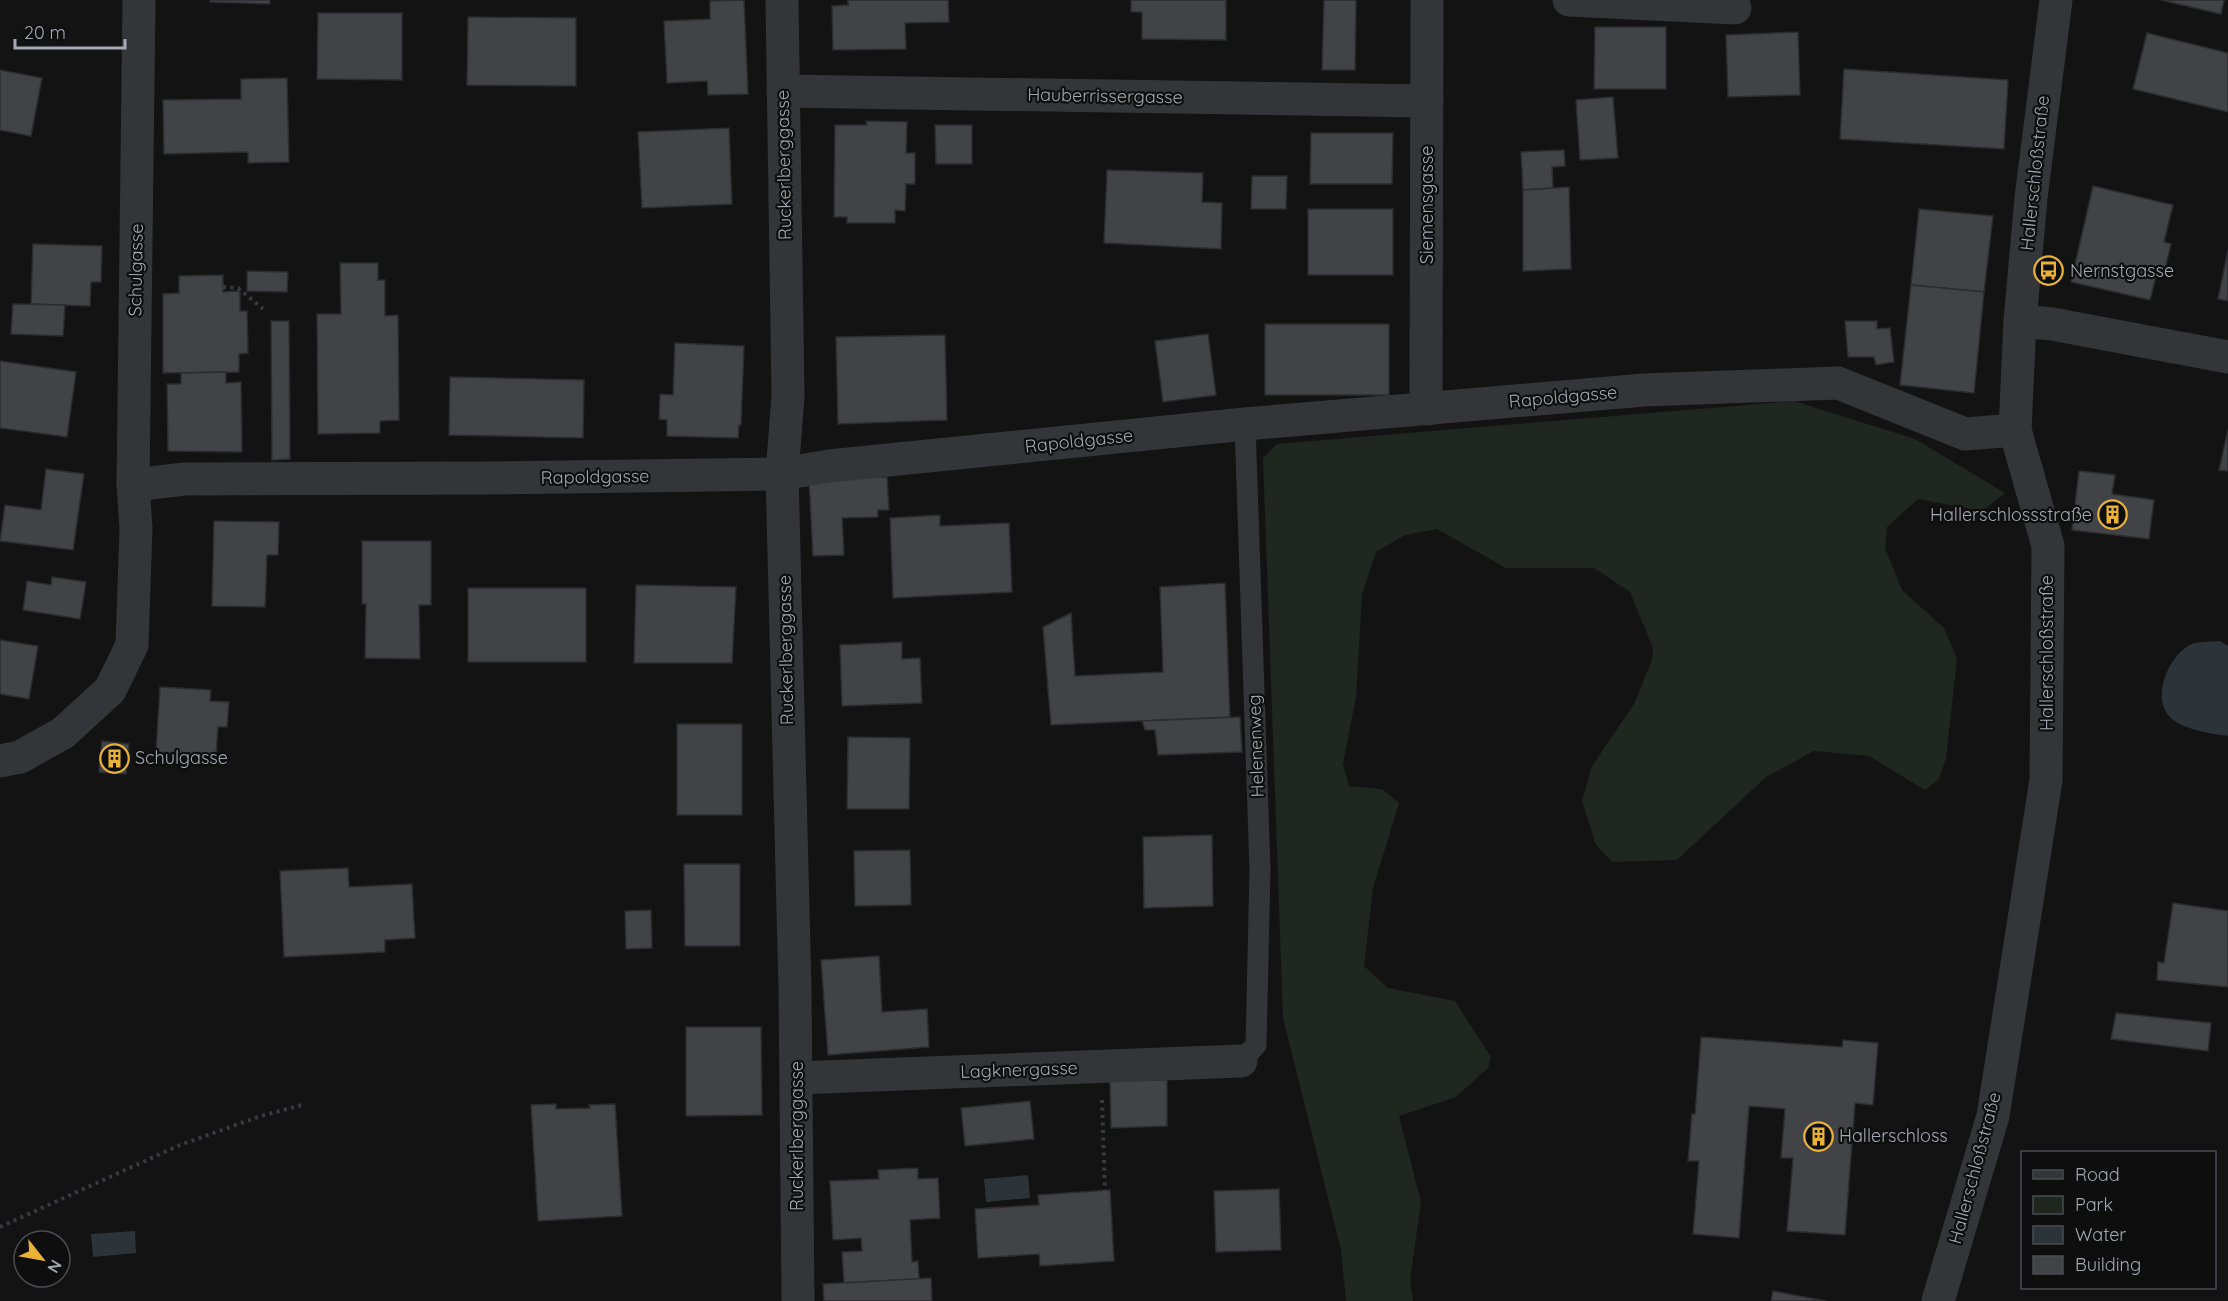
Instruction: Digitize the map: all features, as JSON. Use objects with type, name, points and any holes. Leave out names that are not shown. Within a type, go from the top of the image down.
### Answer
[{"type":"street","name":"Schulgasse","points":[[0,761],[20,757],[63,733],[110,690],[132,645],[136,528],[133,484],[139,0]]},
{"type":"street","name":"Ruckerlberggasse","points":[[782,0],[788,396],[782,474],[797,1078],[798,1301]]},
{"type":"street","name":"Siemensgasse","points":[[1427,0],[1426,389],[1428,409]]},
{"type":"street","points":[[1569,0],[1735,8]]},
{"type":"street","name":"Hallerschloßstraße","points":[[1938,1301],[1993,1116],[2046,780],[2048,546],[2015,430],[2020,321],[2031,198],[2056,0]]},
{"type":"street","name":"Hauberrissergasse","points":[[783,91],[1427,101]]},
{"type":"street","points":[[2020,321],[2052,324],[2228,357]]},
{"type":"street","name":"Rapoldgasse","points":[[133,484],[186,479],[782,474],[830,466],[1245,424],[1644,390],[1838,383],[1965,434],[2015,430]]},
{"type":"street","name":"Lagknergasse","points":[[797,1078],[1241,1061]]},
{"type":"lane","name":"Helenenweg","points":[[1241,1061],[1256,1045],[1260,870],[1245,424]]},
{"type":"path","points":[[223,287],[238,288],[263,309]]},
{"type":"path","points":[[1101,1067],[1105,1191]]},
{"type":"path","points":[[0,1227],[180,1145],[261,1116],[302,1105]]},
{"type":"green space","points":[[1794,401],[1915,439],[2005,493],[1982,511],[1918,499],[1887,527],[1885,548],[1902,590],[1944,628],[1957,659],[1946,758],[1939,779],[1925,790],[1869,756],[1814,751],[1766,777],[1677,860],[1612,862],[1596,845],[1582,801],[1592,766],[1634,704],[1652,660],[1653,648],[1630,592],[1594,568],[1506,568],[1437,529],[1405,535],[1376,552],[1362,595],[1356,697],[1343,764],[1349,786],[1382,789],[1399,803],[1373,888],[1364,966],[1388,988],[1455,1001],[1491,1057],[1488,1068],[1456,1097],[1399,1116],[1421,1202],[1410,1281],[1413,1301],[1346,1301],[1341,1250],[1283,1018],[1263,458],[1277,444]]},
{"type":"water","points":[[2220,641],[2228,646],[2228,736],[2198,730],[2176,722],[2165,709],[2162,699],[2165,677],[2176,657],[2184,649],[2195,643]]},
{"type":"water","points":[[1028,1175],[1030,1198],[986,1202],[984,1179]]},
{"type":"water","points":[[135,1231],[136,1253],[93,1257],[91,1234]]},
{"type":"building","points":[[210,0],[270,0],[270,4],[210,2]]},
{"type":"building","points":[[744,0],[748,94],[708,95],[707,81],[667,83],[664,21],[710,19],[710,1]]},
{"type":"building","points":[[848,0],[948,0],[949,22],[905,23],[906,49],[833,50],[832,6],[848,5]]},
{"type":"building","points":[[1131,0],[1226,0],[1226,40],[1142,39],[1142,12],[1131,12]]},
{"type":"building","points":[[1324,0],[1356,0],[1355,70],[1322,70]]},
{"type":"building","points":[[2161,0],[2224,0],[2221,14]]},
{"type":"building","points":[[318,13],[402,13],[402,80],[317,79]]},
{"type":"building","points":[[468,17],[576,18],[576,86],[467,85]]},
{"type":"building","points":[[1595,27],[1666,27],[1666,89],[1594,89]]},
{"type":"building","points":[[1798,32],[1800,95],[1728,97],[1726,35]]},
{"type":"building","points":[[2147,33],[2228,53],[2228,112],[2133,89]]},
{"type":"building","points":[[1844,69],[2008,80],[2004,149],[1840,139]]},
{"type":"building","points":[[0,70],[42,78],[31,136],[0,130]]},
{"type":"building","points":[[287,78],[289,162],[248,163],[248,152],[164,154],[163,100],[241,99],[241,79]]},
{"type":"building","points":[[1613,97],[1618,158],[1580,160],[1576,100]]},
{"type":"building","points":[[866,121],[907,122],[906,153],[915,153],[915,184],[906,184],[905,211],[895,210],[895,223],[847,223],[847,217],[834,217],[835,125],[867,125]]},
{"type":"building","points":[[935,125],[972,125],[972,164],[936,164]]},
{"type":"building","points":[[729,128],[732,204],[642,208],[638,132]]},
{"type":"building","points":[[1311,133],[1393,133],[1392,184],[1310,184]]},
{"type":"building","points":[[1564,150],[1565,166],[1552,167],[1553,188],[1523,190],[1521,152]]},
{"type":"building","points":[[1107,170],[1203,173],[1202,202],[1222,203],[1221,249],[1104,243]]},
{"type":"building","points":[[1252,176],[1287,176],[1286,209],[1251,209]]},
{"type":"building","points":[[2093,186],[2173,205],[2164,242],[2171,244],[2165,269],[2158,268],[2150,300],[2071,282]]},
{"type":"building","points":[[1569,187],[1571,269],[1523,271],[1523,190]]},
{"type":"building","points":[[1308,209],[1393,209],[1393,275],[1308,275]]},
{"type":"building","points":[[1919,209],[1993,216],[1984,292],[1911,285]]},
{"type":"building","points":[[33,244],[102,246],[101,282],[91,282],[90,306],[31,304]]},
{"type":"building","points":[[2228,250],[2228,301],[2218,299]]},
{"type":"building","points":[[340,263],[378,263],[378,280],[385,280],[385,316],[398,315],[399,420],[380,421],[380,433],[318,434],[317,314],[341,314]]},
{"type":"building","points":[[247,271],[288,272],[287,292],[247,291]]},
{"type":"building","points":[[223,275],[223,292],[240,291],[240,311],[247,311],[248,353],[239,354],[239,372],[163,373],[163,294],[179,293],[179,276]]},
{"type":"building","points":[[1911,285],[1984,292],[1974,393],[1900,385]]},
{"type":"building","points":[[13,304],[65,305],[63,336],[11,334]]},
{"type":"building","points":[[271,321],[289,321],[290,459],[272,460]]},
{"type":"building","points":[[1845,321],[1877,321],[1877,329],[1890,328],[1894,362],[1876,365],[1874,357],[1848,357]]},
{"type":"building","points":[[1265,324],[1389,324],[1389,395],[1265,395]]},
{"type":"building","points":[[1208,334],[1216,395],[1163,402],[1155,341]]},
{"type":"building","points":[[945,335],[947,420],[838,424],[836,337]]},
{"type":"building","points":[[675,343],[744,346],[741,425],[739,425],[738,438],[667,436],[667,420],[659,419],[660,394],[673,395]]},
{"type":"building","points":[[0,361],[76,372],[67,437],[0,428]]},
{"type":"building","points":[[226,372],[226,383],[241,382],[242,452],[168,451],[167,384],[181,384],[181,373]]},
{"type":"building","points":[[450,377],[584,380],[583,438],[449,435]]},
{"type":"building","points":[[2228,429],[2228,471],[2219,470]]},
{"type":"building","points":[[46,469],[84,474],[73,550],[0,541],[5,505],[41,510]]},
{"type":"building","name":"Hallerschlossstraße","points":[[2079,471],[2115,475],[2112,494],[2154,500],[2149,539],[2072,530]]},
{"type":"building","points":[[887,477],[889,510],[878,510],[878,517],[842,518],[844,555],[813,556],[809,480]]},
{"type":"building","points":[[940,515],[940,526],[1009,523],[1012,592],[893,598],[890,518]]},
{"type":"building","points":[[214,521],[279,522],[278,555],[267,555],[265,607],[212,606]]},
{"type":"building","points":[[362,541],[431,541],[431,605],[419,605],[420,659],[365,658],[366,604],[362,604]]},
{"type":"building","points":[[52,577],[86,582],[80,619],[23,610],[27,581],[51,585]]},
{"type":"building","points":[[1225,583],[1230,717],[1051,725],[1043,627],[1071,613],[1075,676],[1163,672],[1160,587]]},
{"type":"building","points":[[636,585],[736,587],[732,663],[634,663]]},
{"type":"building","points":[[468,588],[586,588],[586,662],[468,662]]},
{"type":"building","points":[[0,640],[38,646],[29,699],[0,694]]},
{"type":"building","points":[[902,642],[902,659],[920,658],[922,703],[842,706],[840,645]]},
{"type":"building","points":[[160,687],[211,690],[210,701],[229,702],[227,727],[218,727],[216,756],[156,752]]},
{"type":"building","points":[[1240,717],[1242,752],[1158,755],[1155,730],[1145,730],[1142,721]]},
{"type":"building","points":[[677,724],[742,724],[742,815],[677,815]]},
{"type":"building","points":[[848,737],[910,738],[909,809],[847,809]]},
{"type":"building","name":"Schulgasse","points":[[102,741],[129,744],[126,774],[99,772]]},
{"type":"building","points":[[1212,835],[1213,906],[1144,908],[1143,837]]},
{"type":"building","points":[[910,850],[911,905],[855,906],[854,851]]},
{"type":"building","points":[[684,864],[740,864],[740,946],[685,946]]},
{"type":"building","points":[[348,868],[349,887],[412,884],[415,938],[385,940],[385,952],[284,957],[280,871]]},
{"type":"building","points":[[2173,903],[2228,911],[2228,987],[2157,980],[2158,962],[2164,963]]},
{"type":"building","points":[[651,910],[652,948],[626,949],[625,911]]},
{"type":"building","points":[[879,956],[882,1012],[927,1009],[929,1047],[828,1055],[821,960]]},
{"type":"building","points":[[2116,1013],[2211,1023],[2208,1051],[2111,1039]]},
{"type":"building","points":[[686,1027],[761,1027],[762,1115],[686,1116]]},
{"type":"building","name":"Hallerschloss","points":[[1701,1037],[1842,1047],[1843,1040],[1878,1043],[1873,1105],[1855,1103],[1845,1235],[1787,1231],[1793,1158],[1781,1158],[1785,1109],[1749,1106],[1739,1238],[1693,1234],[1699,1161],[1688,1161],[1692,1114],[1695,1114]]},
{"type":"building","points":[[1167,1080],[1167,1126],[1111,1128],[1110,1081]]},
{"type":"building","points":[[1030,1101],[1034,1139],[965,1146],[961,1108]]},
{"type":"building","points":[[556,1104],[556,1109],[590,1108],[589,1105],[615,1104],[622,1216],[538,1221],[531,1105]]},
{"type":"building","points":[[918,1168],[918,1179],[938,1178],[940,1218],[910,1220],[912,1262],[918,1261],[919,1279],[844,1283],[842,1252],[862,1251],[861,1238],[833,1240],[830,1181],[879,1179],[878,1170]]},
{"type":"building","points":[[1279,1189],[1281,1250],[1216,1252],[1214,1191]]},
{"type":"building","points":[[1110,1190],[1114,1261],[1040,1266],[1039,1254],[978,1258],[975,1209],[1039,1205],[1038,1195]]},
{"type":"building","points":[[931,1278],[932,1301],[824,1301],[823,1284]]},
{"type":"building","points":[[1773,1291],[1826,1301],[1771,1301]]},
{"type":"place","name":"Nernstgasse","points":[[2049,271]]},
{"type":"place","name":"Hallerschlossstraße","points":[[2113,515]]},
{"type":"place","name":"Schulgasse","points":[[114,758]]},
{"type":"place","name":"Hallerschloss","points":[[1818,1136]]}]
